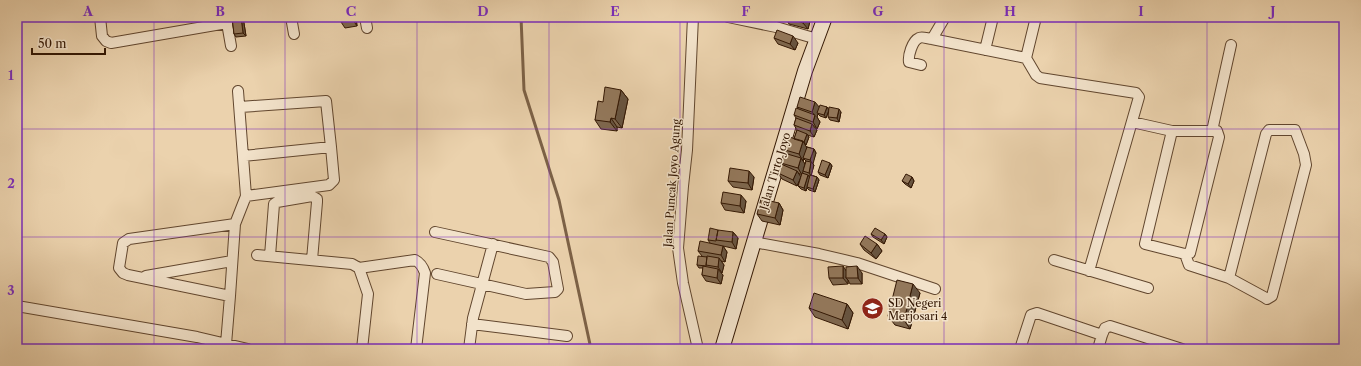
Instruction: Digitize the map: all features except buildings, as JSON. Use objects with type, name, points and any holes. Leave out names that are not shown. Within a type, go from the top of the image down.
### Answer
[{"type":"street","points":[[100,17],[102,36],[106,41],[111,42],[227,20],[230,46]]},
{"type":"street","points":[[291,17],[294,34]]},
{"type":"street","points":[[365,17],[367,28]]},
{"type":"street","name":"Jalan Puncak Joyo Agung","points":[[693,17],[688,144],[678,248],[683,283],[698,349]]},
{"type":"street","points":[[728,17],[776,27],[817,39]]},
{"type":"street","name":"Jalan Tirto Joyo","points":[[722,349],[825,17]]},
{"type":"street","points":[[932,39],[945,17]]},
{"type":"street","points":[[985,50],[993,17]]},
{"type":"street","points":[[1036,17],[1026,58],[1036,75],[1040,78],[1136,93],[1139,97],[1089,271]]},
{"type":"street","points":[[922,65],[909,62],[909,52],[917,39],[920,37],[1026,58]]},
{"type":"street","points":[[1212,131],[1231,45]]},
{"type":"street","points":[[226,344],[234,224],[246,196],[238,91]]},
{"type":"street","points":[[240,107],[326,101],[334,180],[329,185],[246,196]]},
{"type":"street","points":[[1132,122],[1172,131],[1217,131],[1220,137],[1192,250],[1190,253],[1185,254],[1145,244],[1172,131]]},
{"type":"street","points":[[1185,254],[1189,264],[1229,278],[1264,298],[1272,296],[1306,165],[1304,154],[1295,130],[1269,130],[1266,134],[1229,278]]},
{"type":"street","points":[[243,156],[331,147]]},
{"type":"street","points":[[270,256],[274,204],[277,202],[312,196],[317,199],[312,260]]},
{"type":"street","points":[[230,296],[138,277],[123,273],[119,268],[125,240],[234,224]]},
{"type":"street","points":[[435,232],[549,257],[553,262],[558,289],[555,292],[526,294],[437,274]]},
{"type":"street","points":[[754,242],[820,254],[857,263],[935,289]]},
{"type":"street","points":[[469,349],[472,324],[493,244]]},
{"type":"street","points":[[257,255],[352,264],[359,268],[415,260],[424,268],[425,273],[416,349]]},
{"type":"street","points":[[1054,260],[1148,288]]},
{"type":"street","points":[[138,277],[232,261]]},
{"type":"street","points":[[359,268],[368,294],[362,349]]},
{"type":"street","points":[[17,306],[104,320],[248,349]]},
{"type":"street","points":[[1021,349],[1031,315],[1034,314],[1102,335]]},
{"type":"street","points":[[472,324],[566,336]]},
{"type":"street","points":[[1098,349],[1105,328],[1110,326],[1182,349]]},
{"type":"waterway","points":[[521,17],[524,90],[559,200],[591,349]]},
{"type":"place","name":"SD Negeri Merjosari 4","points":[[873,309]]}]
